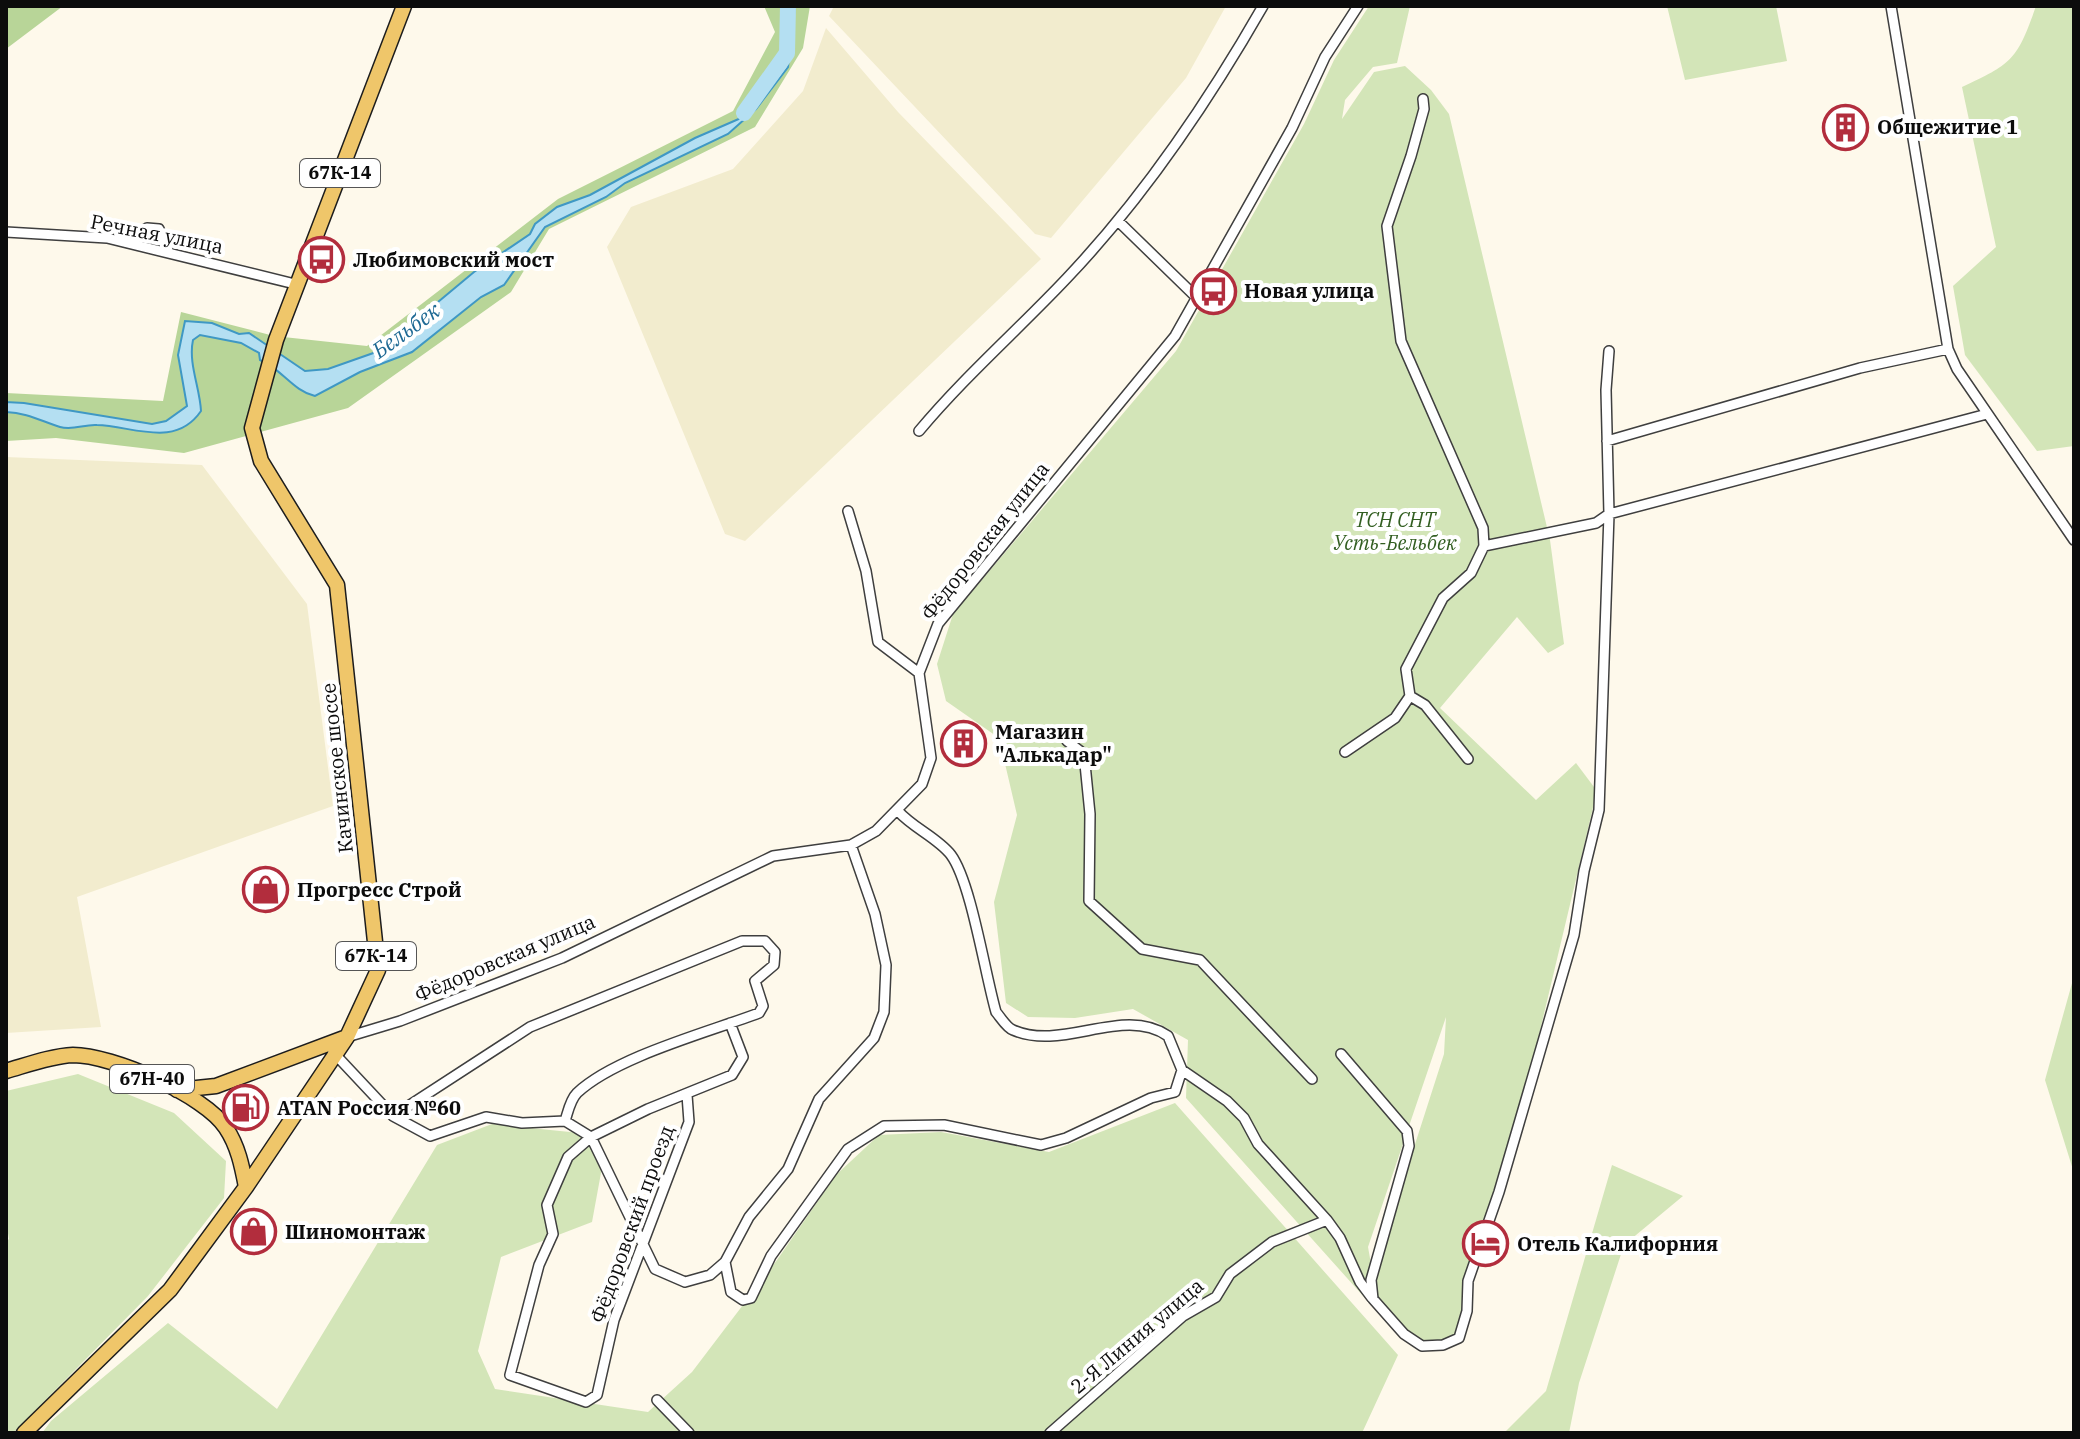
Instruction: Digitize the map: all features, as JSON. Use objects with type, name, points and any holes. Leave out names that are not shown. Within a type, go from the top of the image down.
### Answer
[{"type":"main road","name":"67К-14","points":[[299,285],[404,6]]},
{"type":"main road","name":"Качинское шоссе","points":[[28,1431],[170,1290],[246,1187],[333,1052],[347,1037],[378,970],[337,585],[261,461],[252,428],[260,389],[276,340],[299,285]]},
{"type":"main road","name":"67H-40","points":[[177,1090],[216,1086],[347,1037]]},
{"type":"main road","name":"67H-40","points":[[6,1071],[73,1055],[121,1065],[177,1090],[209,1110],[225,1126],[239,1152],[246,1187]]},
{"type":"street","points":[[919,431],[961,381],[1067,279],[1118,221],[1225,72],[1263,6]]},
{"type":"street","name":"Фёдоровская улица","points":[[347,1037],[400,1021],[562,958],[773,856],[851,845],[876,831],[898,811],[922,784],[931,758],[919,673],[938,624],[1175,336],[1292,128],[1325,57],[1358,6]]},
{"type":"street","points":[[1891,6],[1948,349],[1987,414],[2074,540]]},
{"type":"street","points":[[1345,752],[1395,718],[1410,696],[1406,669],[1443,598],[1471,573],[1484,546],[1483,528],[1401,341],[1396,310],[1387,226],[1411,156],[1424,109],[1423,99]]},
{"type":"street","points":[[1118,221],[1196,297]]},
{"type":"street","points":[[131,243],[147,228],[159,229],[168,250]]},
{"type":"street","name":"Речная улица","points":[[6,232],[131,243],[299,285]]},
{"type":"street","points":[[1607,441],[1860,368],[1948,349]]},
{"type":"street","points":[[898,811],[912,827],[948,852],[962,873],[996,1012],[1011,1030],[1039,1035],[1136,1024],[1168,1036],[1182,1070],[1227,1101],[1244,1118],[1258,1144],[1327,1220],[1340,1238],[1360,1282],[1404,1334],[1422,1346],[1443,1345],[1459,1338],[1477,1252],[1499,1192],[1574,935],[1584,871],[1599,810],[1609,514],[1609,351]]},
{"type":"street","points":[[1484,546],[1596,523],[1609,514],[1987,414]]},
{"type":"street","points":[[848,511],[866,571],[878,642],[919,673]]},
{"type":"street","points":[[1410,696],[1425,705],[1468,759]]},
{"type":"street","points":[[1067,741],[1084,754],[1090,814],[1089,901],[1142,949],[1200,960],[1312,1079]]},
{"type":"street","points":[[333,1052],[393,1116],[430,1136],[486,1117],[522,1123],[565,1121],[591,1137],[655,1269],[685,1282],[710,1275],[725,1262],[749,1217],[788,1169],[819,1099],[874,1038],[884,1012],[886,965],[875,914],[851,845]]},
{"type":"street","points":[[393,1116],[530,1027],[742,941],[765,941],[775,952],[774,965],[755,981],[763,1006],[759,1013],[661,1048],[594,1081],[576,1094],[565,1121]]},
{"type":"street","points":[[591,1137],[648,1109],[732,1075],[743,1057],[730,1023]]},
{"type":"street","points":[[1341,1054],[1407,1131],[1409,1146],[1371,1280],[1373,1299]]},
{"type":"street","points":[[725,1262],[731,1292],[743,1300],[751,1298],[771,1256],[848,1149],[884,1126],[944,1125],[1041,1145],[1066,1138],[1151,1098],[1175,1092],[1182,1070]]},
{"type":"street","name":"Фёдоровский проезд","points":[[591,1137],[568,1157],[547,1205],[553,1234],[539,1265],[510,1375],[586,1402],[597,1395],[614,1320],[689,1122],[687,1095]]},
{"type":"street","name":"2-Я Линия улица","points":[[1050,1433],[1183,1316],[1216,1297],[1230,1274],[1272,1242],[1327,1220]]},
{"type":"street","points":[[657,1400],[689,1433]]},
{"type":"shaded area","points":[[834,6],[1226,6],[1186,78],[1051,238],[1035,234],[829,16]]},
{"type":"shaded area","points":[[826,28],[898,112],[1041,259],[745,541],[725,534],[607,247],[631,207],[733,169],[803,91]]},
{"type":"shaded area","points":[[6,457],[202,465],[307,604],[333,806],[77,897],[101,1027],[6,1033]]},
{"type":"green space","points":[[6,6],[63,6],[6,49]]},
{"type":"green space","points":[[764,6],[810,6],[803,48],[755,127],[549,229],[511,292],[348,408],[184,453],[56,438],[6,441],[6,393],[163,401],[181,312],[274,336],[367,346],[558,199],[733,111],[775,32]]},
{"type":"green space","name":"ТСН СНТ Усть-Бельбек","points":[[1369,6],[1410,6],[1397,63],[1373,67],[1345,100],[1342,119],[1374,72],[1405,66],[1431,90],[1449,114],[1550,540],[1564,644],[1548,653],[1517,617],[1440,708],[1536,800],[1576,763],[1597,791],[1538,1039],[1457,1336],[1432,1343],[1413,1337],[1379,1305],[1381,1316],[1186,1098],[1188,1040],[1133,1009],[1075,1018],[1028,1017],[1006,1003],[994,902],[1017,815],[999,738],[946,701],[937,664],[953,614],[1176,351],[1304,124],[1334,60]],"holes":[[[1446,1017],[1444,1054],[1373,1275],[1368,1247]]]},
{"type":"green space","points":[[1667,6],[1776,6],[1787,61],[1685,80]]},
{"type":"green space","points":[[2036,6],[2074,6],[2074,446],[2037,451],[1965,355],[1953,286],[1996,247],[1962,87],[2011,58],[2024,38]]},
{"type":"green space","points":[[2074,976],[2074,1173],[2045,1080]]},
{"type":"green space","points":[[78,1074],[174,1113],[226,1161],[224,1198],[148,1296],[13,1433],[6,1433],[6,1242],[9,1239],[6,1222],[6,1091]]},
{"type":"green space","points":[[1175,1103],[1398,1355],[1362,1433],[42,1433],[51,1421],[168,1323],[277,1409],[437,1145],[492,1124],[580,1133],[603,1162],[592,1222],[501,1257],[478,1351],[495,1389],[648,1412],[692,1372],[777,1260],[836,1175],[879,1135],[941,1132],[1049,1152]]},
{"type":"green space","points":[[1612,1165],[1683,1196],[1624,1245],[1579,1383],[1569,1433],[1504,1433],[1546,1391]]},
{"type":"water","name":"Бельбек","points":[[787,6],[795,6],[788,67],[756,109],[728,134],[625,183],[606,197],[545,227],[504,285],[481,297],[412,352],[360,372],[315,396],[300,390],[260,360],[259,353],[241,343],[200,335],[193,340],[192,349],[201,411],[191,423],[179,429],[153,433],[97,425],[65,428],[6,412],[6,402],[152,424],[166,421],[187,406],[178,355],[185,321],[212,323],[239,334],[249,333],[305,371],[328,369],[379,351],[474,272],[530,234],[535,224],[557,207],[590,195],[695,138],[741,118],[743,106],[755,98],[785,52]]},
{"type":"waterway","name":"Бельбек","points":[[744,113],[787,53],[788,6]]},
{"type":"place","name":"Общежитие 1","points":[[1846,127]]},
{"type":"place","name":"Любимовский мост","points":[[322,260]]},
{"type":"place","name":"Новая улица","points":[[1213,291]]},
{"type":"place","name":"Магазин \"Алькадар\"","points":[[964,744]]},
{"type":"place","name":"Прогресс Строй","points":[[266,890]]},
{"type":"place","name":"ATAN Россия №60","points":[[246,1108]]},
{"type":"place","name":"Шиномонтаж","points":[[254,1232]]},
{"type":"place","name":"Отель Калифорния","points":[[1486,1244]]}]
